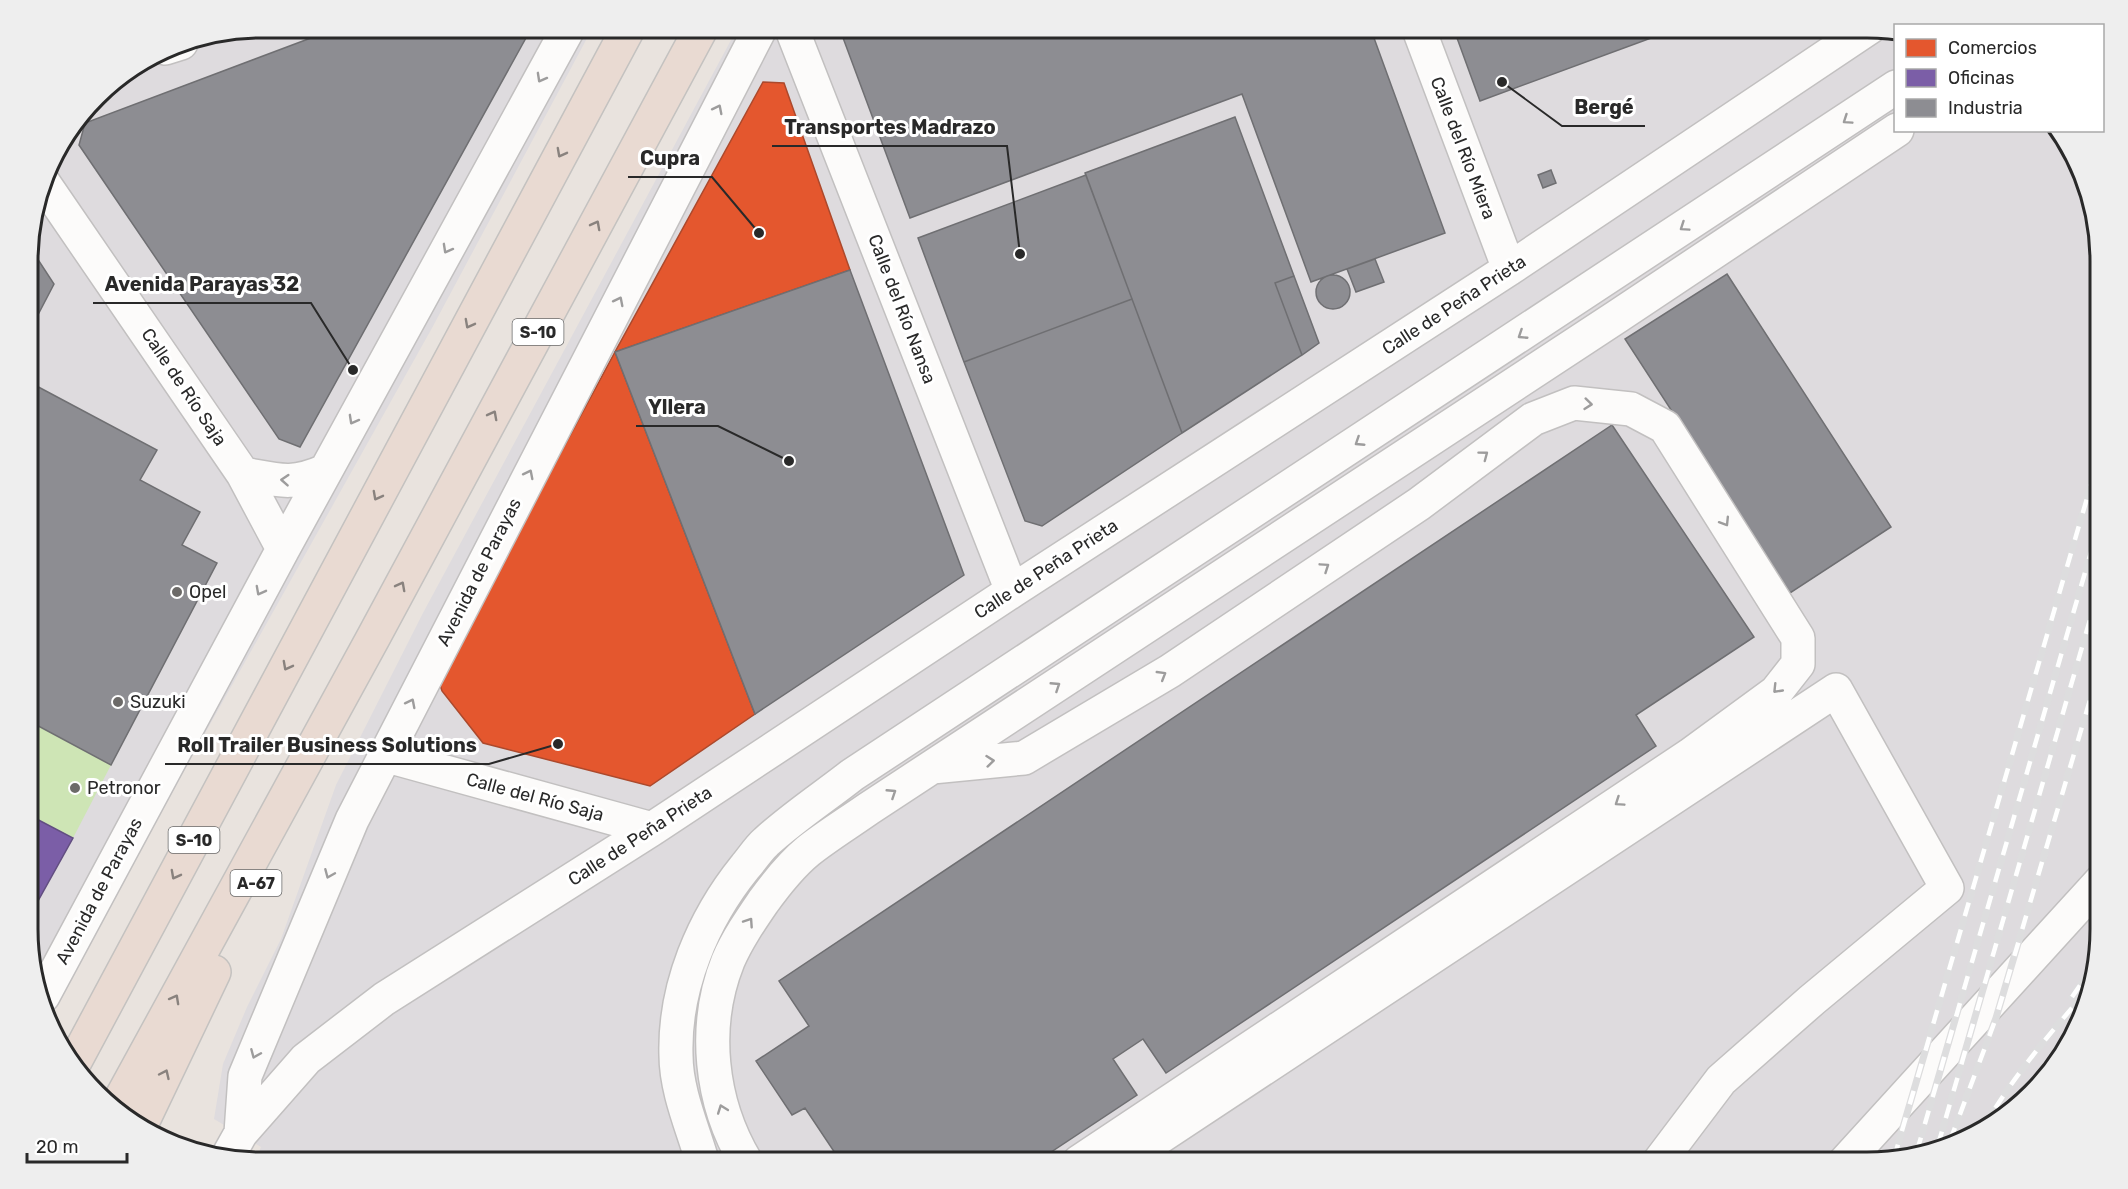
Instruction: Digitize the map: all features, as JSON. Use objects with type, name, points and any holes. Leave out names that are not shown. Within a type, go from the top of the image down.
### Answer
[{"type":"highway","name":"S-10","points":[[78,1056],[622,38]]},
{"type":"highway","name":"S-10","points":[[120,1101],[373,638],[696,38]]},
{"type":"highway","name":"A-67","points":[[144,1119],[373,638]]},
{"type":"street","name":"Avenida de Parayas","points":[[46,990],[283,549],[563,38]]},
{"type":"street","name":"Avenida de Parayas","points":[[234,1145],[245,1076],[352,820],[754,38]]},
{"type":"street","name":"Calle del Río Nansa","points":[[795,38],[1012,591]]},
{"type":"street","name":"Calle del Río Miera","points":[[1422,38],[1509,269]]},
{"type":"street","name":"Calle de Peña Prieta","points":[[234,1145],[306,1059],[384,999],[651,829],[1012,591],[1509,269],[1854,38]]},
{"type":"street","points":[[699,1152],[681,1089],[675,1057],[677,1015],[686,979],[700,940],[727,889],[765,843],[852,775],[1894,88]]},
{"type":"street","points":[[740,1152],[718,1095],[713,1053],[714,1011],[728,961],[746,926],[777,884],[807,852],[932,767],[1510,388],[1894,132]]},
{"type":"street","name":"Calle de Río Saja","points":[[49,189],[243,474],[283,549]]},
{"type":"street","points":[[1510,388],[1533,419]]},
{"type":"street","points":[[932,767],[1024,758],[1170,671],[1419,504],[1533,419],[1574,403],[1630,409],[1665,427],[1798,638],[1798,664],[1776,692],[1690,754],[1094,1152]]},
{"type":"street","points":[[243,474],[285,481],[305,480],[326,471]]},
{"type":"street","points":[[1137,1152],[1836,690],[1947,888],[1812,1000],[1721,1080],[1667,1152]]},
{"type":"street","points":[[1010,716],[1024,758]]},
{"type":"street","name":"Calle del Río Saja","points":[[384,755],[651,829]]},
{"type":"street","points":[[1854,1152],[2090,892]]},
{"type":"shaded area","points":[[587,38],[432,328],[52,1007],[39,958],[38,943],[38,246],[39,231],[49,189],[67,149],[93,113],[113,93],[137,75],[175,54],[231,39]]},
{"type":"shaded area","points":[[732,38],[1894,39],[1894,132],[2049,132],[2068,162],[2083,203],[2090,246],[2089,958],[2074,1014],[2061,1040],[2035,1076],[2015,1096],[1979,1122],[1953,1135],[1925,1144],[1897,1150],[1868,1152],[259,1152],[261,1147],[214,1119],[223,1064],[247,1007],[281,939],[336,785],[423,613]]},
{"type":"green space","points":[[38,726],[111,765],[73,838],[38,820]]},
{"type":"building: Comercios","points":[[763,82],[784,83],[850,270],[615,352]]},
{"type":"building: Comercios","points":[[615,352],[755,714],[650,786],[483,743],[442,691],[440,685],[440,677]]},
{"type":"building: Oficinas","points":[[38,820],[73,838],[38,901]]},
{"type":"building: Industria","points":[[311,38],[526,38],[300,447],[279,439],[79,145],[86,123]]},
{"type":"building: Industria","points":[[843,38],[1374,38],[1445,233],[1311,282],[1242,94],[910,218]]},
{"type":"building: Industria","points":[[1457,38],[1651,38],[1480,101]]},
{"type":"building: Industria","points":[[1235,117],[1294,276],[1275,283],[1302,355],[1182,433],[1085,173]]},
{"type":"building: Industria","points":[[1551,170],[1556,183],[1543,188],[1538,175]]},
{"type":"building: Industria","points":[[1086,175],[1132,299],[964,362],[918,238]]},
{"type":"building: Industria","points":[[1375,259],[1384,282],[1356,292],[1347,269]]},
{"type":"building: Industria","points":[[38,260],[54,284],[38,315]]},
{"type":"building: Industria","points":[[850,270],[964,575],[755,714],[615,352]]},
{"type":"building: Industria","points":[[1727,274],[1891,527],[1790,593],[1625,339]]},
{"type":"building: Industria","points":[[1333,275],[1345,280],[1350,292],[1345,304],[1333,309],[1321,304],[1316,292],[1321,280]]},
{"type":"building: Industria","points":[[1294,276],[1319,343],[1302,355],[1275,283]]},
{"type":"building: Industria","points":[[1132,299],[1182,433],[1042,526],[1025,521],[964,362]]},
{"type":"building: Industria","points":[[38,387],[157,450],[140,480],[200,512],[182,545],[217,563],[111,765],[38,726]]},
{"type":"building: Industria","points":[[1612,425],[1754,637],[1636,715],[1656,746],[1166,1073],[1143,1039],[1113,1059],[1137,1095],[1051,1152],[834,1152],[805,1108],[792,1115],[756,1061],[809,1026],[779,981]]},
{"type":"railway","points":[[1896,1150],[2090,488]]},
{"type":"railway","points":[[1919,1145],[2090,555]]},
{"type":"railway","points":[[1939,1140],[2090,620]]},
{"type":"railway","points":[[1952,1135],[1996,1018],[2090,700]]},
{"type":"railway","points":[[2072,997],[2085,979]]},
{"type":"railway","points":[[1992,1113],[2030,1059],[2079,1000]]},
{"type":"place","name":"Bergé","points":[[1502,82]]},
{"type":"place","name":"Cupra","points":[[759,233]]},
{"type":"place","name":"Transportes Madrazo","points":[[1020,254]]},
{"type":"place","name":"Avenida Parayas 32","points":[[353,370]]},
{"type":"place","name":"Yllera","points":[[789,461]]},
{"type":"place","name":"Opel","points":[[177,592]]},
{"type":"place","name":"Suzuki","points":[[118,702]]},
{"type":"place","name":"Roll Trailer Business Solutions","points":[[558,744]]},
{"type":"place","name":"Petronor","points":[[75,788]]}]
